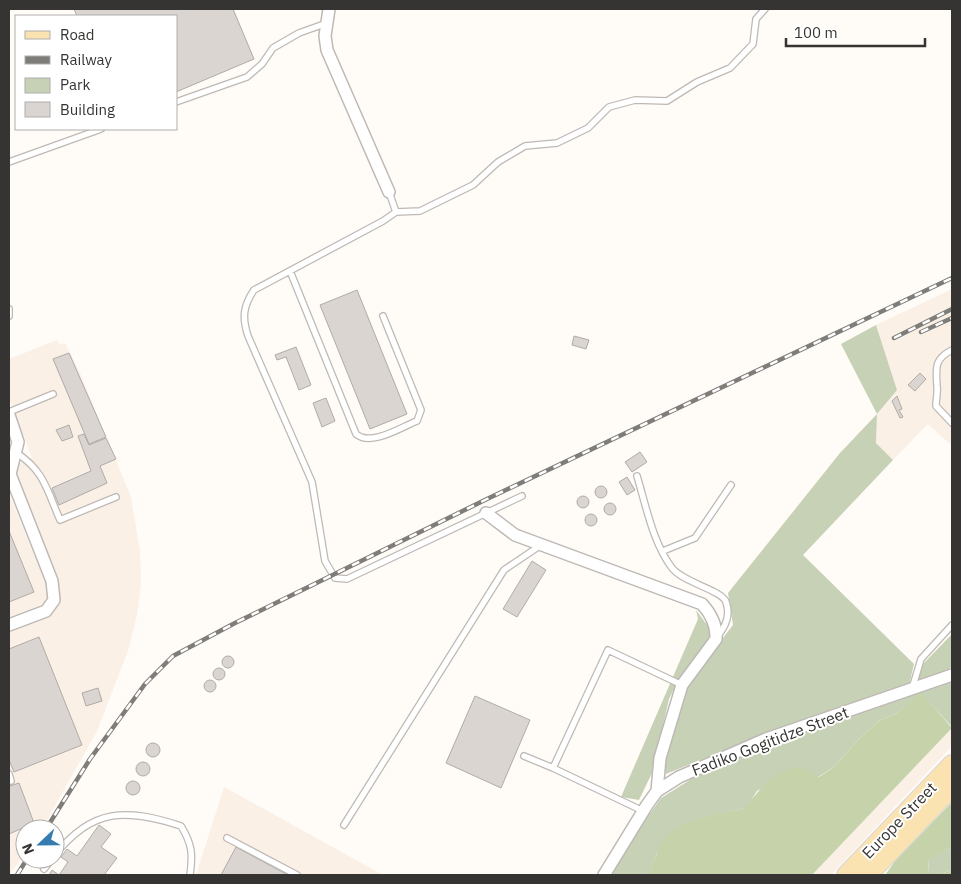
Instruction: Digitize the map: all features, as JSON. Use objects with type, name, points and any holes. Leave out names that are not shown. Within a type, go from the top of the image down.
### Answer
[{"type":"main road","name":"Europe Street","points":[[846,875],[952,764]]},
{"type":"main road","name":"Europe Street","points":[[868,875],[952,787]]},
{"type":"street","points":[[329,9],[325,36],[327,50],[389,192]]},
{"type":"street","points":[[9,414],[17,436],[16,452],[10,474],[52,581],[54,600],[46,611],[9,625]]},
{"type":"street","points":[[486,513],[503,528],[515,535],[702,604],[710,613],[714,623],[716,639],[682,685],[660,758],[658,791]]},
{"type":"street","name":"Fadiko Gogitidze Street","points":[[604,875],[643,811],[658,791],[679,777],[733,752],[952,675]]},
{"type":"lane","points":[[522,496],[347,579],[335,578],[325,561],[312,482],[244,324],[246,302],[254,290],[384,221],[396,212],[420,211],[474,185],[498,162],[525,146],[557,143],[588,128],[610,107],[635,100],[667,101],[697,82],[730,68],[753,44],[756,19],[765,9]]},
{"type":"lane","points":[[178,101],[248,76],[262,64],[273,48],[299,33],[327,23]]},
{"type":"lane","points":[[9,162],[98,130]]},
{"type":"lane","points":[[389,192],[396,212]]},
{"type":"lane","points":[[290,271],[356,434],[362,439],[371,439],[417,420],[420,416],[421,410],[383,316]]},
{"type":"lane","points":[[9,309],[9,316]]},
{"type":"lane","points":[[952,350],[939,359],[935,365],[936,406],[952,423]]},
{"type":"lane","points":[[9,414],[52,394]]},
{"type":"lane","points":[[16,452],[28,460],[39,472],[60,520],[116,497]]},
{"type":"lane","points":[[637,476],[656,538],[678,574],[696,586],[720,594],[726,601],[728,618],[716,639]]},
{"type":"lane","points":[[663,551],[695,538],[731,485]]},
{"type":"lane","points":[[344,825],[504,570],[541,545]]},
{"type":"lane","points":[[912,689],[921,659],[952,625]]},
{"type":"lane","points":[[553,768],[608,650],[682,685]]},
{"type":"lane","points":[[524,756],[643,811]]},
{"type":"lane","points":[[65,842],[90,822],[105,816],[158,819],[181,826],[187,836],[192,847],[190,875]]},
{"type":"lane","points":[[227,838],[297,875]]},
{"type":"shaded area","points":[[952,289],[952,446],[928,424],[893,460],[876,444],[877,414],[897,390],[876,325]]},
{"type":"shaded area","points":[[57,340],[60,345],[65,343],[80,373],[131,497],[140,551],[141,584],[137,615],[128,651],[97,731],[48,819],[15,819],[15,867],[9,875],[9,494],[35,558],[47,554],[12,467],[32,458],[9,398],[9,359]]},
{"type":"shaded area","points":[[952,728],[952,746],[831,875],[812,875]]},
{"type":"shaded area","points":[[224,787],[383,875],[196,875]]},
{"type":"green space","points":[[876,325],[897,390],[877,414],[841,344]]},
{"type":"green space","points":[[877,414],[876,443],[893,460],[803,555],[914,664],[909,685],[769,732],[666,774],[665,754],[689,682],[733,625],[728,593],[840,453]]},
{"type":"green space","points":[[696,610],[710,629],[708,645],[679,678],[669,699],[652,773],[639,800],[621,797],[698,619]]},
{"type":"green space","points":[[952,634],[952,666],[947,671],[917,681],[923,664]]},
{"type":"green space","points":[[952,682],[952,727],[921,693],[896,714],[880,720],[858,740],[834,767],[818,777],[800,768],[757,791],[746,808],[703,818],[657,853],[649,875],[612,875],[639,829],[661,798],[709,768],[777,740]]},
{"type":"green space","points":[[921,692],[952,728],[812,875],[649,875],[662,844],[675,829],[699,819],[745,808],[769,781],[785,770],[801,768],[819,777],[834,767],[858,740],[880,720],[896,714]]},
{"type":"green space","points":[[952,802],[952,847],[928,859],[929,873],[943,873],[952,870],[952,875],[885,875],[895,861]]},
{"type":"green space","points":[[952,847],[952,870],[943,873],[929,873],[928,858]]},
{"type":"building","points":[[74,9],[233,9],[254,59],[178,91],[178,15],[77,15]]},
{"type":"building","points":[[357,290],[407,414],[370,429],[320,305]]},
{"type":"building","points":[[574,336],[589,340],[586,349],[572,345]]},
{"type":"building","points":[[296,347],[311,385],[299,390],[286,357],[277,360],[275,355]]},
{"type":"building","points":[[69,353],[106,437],[89,444],[53,359]]},
{"type":"building","points":[[920,373],[926,379],[915,391],[908,385]]},
{"type":"building","points":[[897,396],[902,409],[899,410],[903,417],[900,418],[892,401]]},
{"type":"building","points":[[326,398],[335,421],[322,427],[313,403]]},
{"type":"building","points":[[69,425],[73,437],[62,441],[56,430]]},
{"type":"building","points":[[84,434],[89,445],[106,438],[116,459],[100,466],[107,483],[59,505],[52,488],[91,471],[78,436]]},
{"type":"building","points":[[640,452],[647,462],[632,472],[625,462]]},
{"type":"building","points":[[627,477],[635,490],[627,495],[619,482]]},
{"type":"building","points":[[599,486],[603,486],[607,492],[603,498],[599,498],[595,494],[595,490]]},
{"type":"building","points":[[581,496],[585,496],[589,502],[585,508],[581,508],[577,504],[577,500]]},
{"type":"building","points":[[608,503],[612,503],[616,509],[612,515],[608,515],[604,511],[604,507]]},
{"type":"building","points":[[589,514],[593,514],[597,520],[593,526],[589,526],[585,522],[585,518]]},
{"type":"building","points":[[9,531],[34,592],[9,602]]},
{"type":"building","points":[[532,561],[546,570],[517,617],[503,609]]},
{"type":"building","points":[[39,637],[82,745],[14,772],[9,760],[9,649]]},
{"type":"building","points":[[226,656],[230,656],[234,662],[230,668],[226,668],[222,664],[222,660]]},
{"type":"building","points":[[217,668],[221,668],[225,674],[221,680],[217,680],[213,676],[213,672]]},
{"type":"building","points":[[208,680],[212,680],[216,686],[212,692],[208,692],[204,688],[204,684]]},
{"type":"building","points":[[98,688],[102,701],[86,706],[82,693]]},
{"type":"building","points":[[475,696],[530,720],[501,788],[446,763]]},
{"type":"building","points":[[153,743],[158,745],[160,750],[158,755],[153,757],[148,755],[146,750],[148,745]]},
{"type":"building","points":[[143,762],[148,764],[150,769],[148,774],[143,776],[138,774],[136,769],[138,764]]},
{"type":"building","points":[[133,781],[138,783],[140,788],[138,793],[133,795],[128,793],[126,788],[128,783]]},
{"type":"building","points":[[9,783],[10,786],[19,783],[32,819],[15,819],[15,831],[9,834]]},
{"type":"building","points":[[99,825],[111,834],[101,847],[117,858],[104,875],[59,875],[65,869],[68,862],[65,860],[67,849],[77,856]]},
{"type":"building","points":[[236,847],[288,875],[221,875]]},
{"type":"building","points":[[52,870],[59,875],[49,875]]},
{"type":"railway","points":[[52,819],[90,759],[145,684],[173,656],[235,623],[487,499],[952,278]]},
{"type":"railway","points":[[894,338],[952,309]]},
{"type":"railway","points":[[921,332],[952,318]]},
{"type":"railway","points":[[17,875],[21,869]]}]
